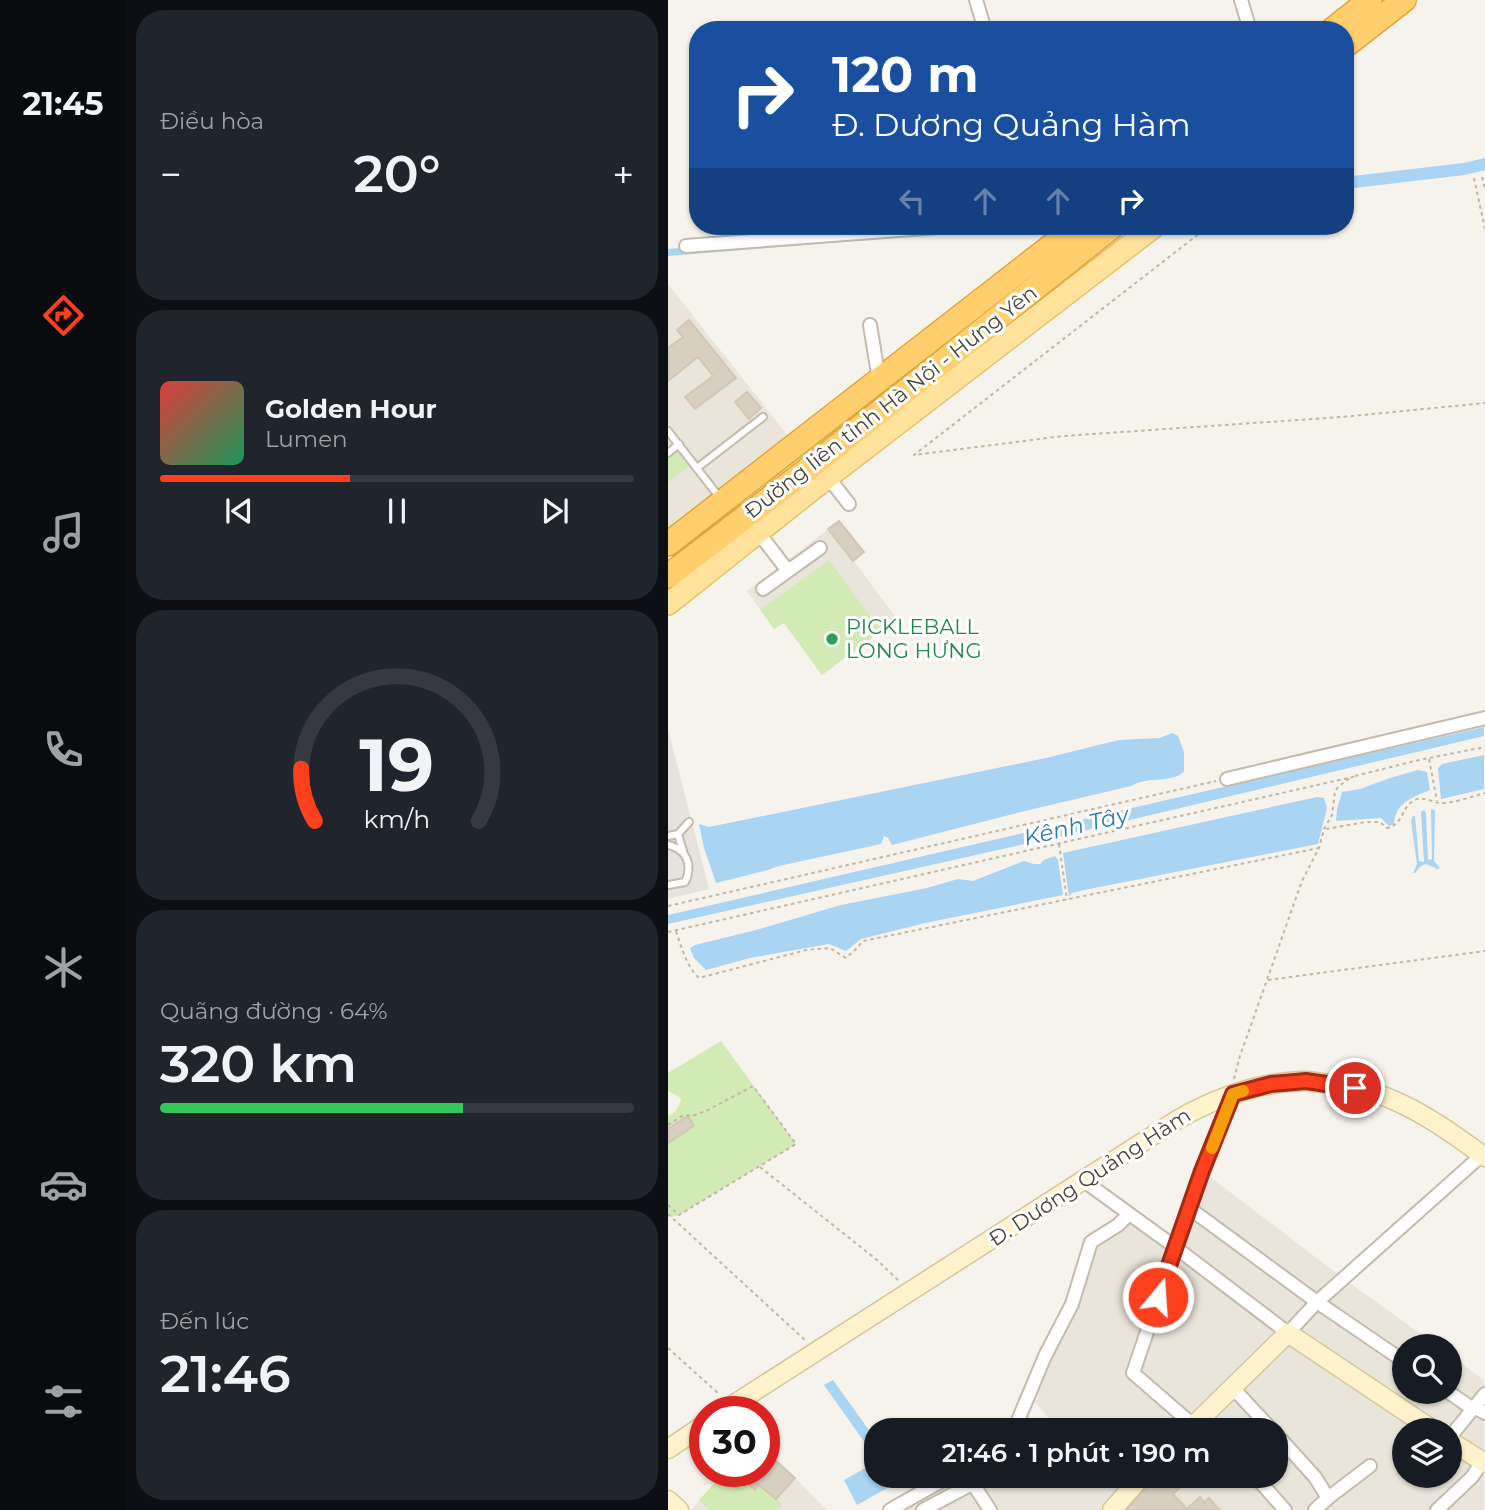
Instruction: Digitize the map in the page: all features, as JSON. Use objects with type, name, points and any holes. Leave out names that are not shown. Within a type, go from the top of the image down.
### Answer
[{"type":"highway","points":[[1343,21],[1370,0]]},
{"type":"highway","points":[[1354,39],[1404,0]]},
{"type":"highway","name":"Đường liên tỉnh Hà Nội - Hưng Yên","points":[[668,544],[1065,235]]},
{"type":"highway","name":"Đường liên tỉnh Hà Nội - Hưng Yên","points":[[668,576],[822,469],[1005,327],[1103,235]]},
{"type":"highway","points":[[730,497],[752,520]]},
{"type":"main road","points":[[1005,327],[1136,235]]},
{"type":"main road","points":[[668,604],[752,520]]},
{"type":"street","points":[[976,0],[982,21]]},
{"type":"street","points":[[1241,0],[1247,21]]},
{"type":"street","points":[[686,246],[832,235]]},
{"type":"street","points":[[870,325],[879,380]]},
{"type":"street","points":[[822,469],[849,503]]},
{"type":"street","points":[[752,520],[788,571]]},
{"type":"street","points":[[764,589],[820,548]]},
{"type":"street","points":[[1227,779],[1485,718]]},
{"type":"street","name":"Đ. Dương Quảng Hàm","points":[[747,1396],[1177,1120],[1201,1106],[1233,1094],[1271,1084],[1306,1081],[1355,1088],[1392,1099],[1428,1119],[1483,1156]]},
{"type":"street","points":[[1181,1418],[1133,1373],[1175,1247],[1233,1094]]},
{"type":"street","points":[[1200,1418],[1317,1302],[1483,1156]]},
{"type":"street","points":[[1084,1181],[1288,1333],[1415,1418]]},
{"type":"street","points":[[1189,1208],[1392,1353]]},
{"type":"street","points":[[1019,1418],[1045,1356],[1072,1304],[1091,1242],[1118,1225],[1129,1214]]},
{"type":"street","points":[[1232,1387],[1261,1418]]},
{"type":"street","points":[[1462,1427],[1479,1411],[1485,1394]]},
{"type":"street","points":[[1462,1400],[1479,1411]]},
{"type":"street","points":[[668,1449],[689,1435]]},
{"type":"street","points":[[1288,1447],[1315,1477],[1328,1498]]},
{"type":"street","points":[[1437,1510],[1483,1463],[1462,1448]]},
{"type":"street","points":[[1315,1510],[1370,1466]]},
{"type":"street","points":[[923,1510],[970,1485],[975,1487],[990,1510]]},
{"type":"street","points":[[890,1510],[929,1488]]},
{"type":"street","points":[[1112,1510],[1131,1488]]},
{"type":"street","points":[[1266,1488],[1285,1510]]},
{"type":"street","points":[[668,1500],[679,1510]]},
{"type":"lane","points":[[697,468],[763,417]]},
{"type":"lane","points":[[668,431],[697,468],[730,497]]},
{"type":"lane","points":[[668,453],[678,444]]},
{"type":"lane","points":[[668,836],[678,834],[689,822]]},
{"type":"lane","points":[[668,885],[684,882],[688,874],[688,859],[678,834]]},
{"type":"lane","points":[[668,845],[684,853]]},
{"type":"path","points":[[1482,177],[1485,189]]},
{"type":"path","points":[[1474,178],[1485,229]]},
{"type":"path","points":[[1197,235],[914,455],[1063,436],[1342,417],[1485,403]]},
{"type":"path","points":[[668,932],[1485,747]]},
{"type":"path","points":[[1429,758],[1437,802]]},
{"type":"path","points":[[1233,1094],[1234,1073],[1303,881],[1332,815],[1335,791],[1356,776]]},
{"type":"path","points":[[668,906],[1227,779]]},
{"type":"path","points":[[1324,829],[1366,822],[1380,822],[1387,828],[1394,827],[1411,802],[1419,799],[1441,803],[1485,793]]},
{"type":"path","points":[[1059,843],[1067,900]]},
{"type":"path","points":[[676,930],[691,970],[700,978],[806,950],[830,948],[846,958],[862,941],[1319,848]]},
{"type":"path","points":[[1268,980],[1485,951]]},
{"type":"path","points":[[668,1125],[682,1116],[708,1110],[753,1086],[796,1144],[679,1215],[668,1205]]},
{"type":"path","points":[[759,1167],[877,1260],[910,1292]]},
{"type":"path","points":[[668,1214],[818,1351]]},
{"type":"path","points":[[668,1348],[706,1381],[717,1396]]},
{"type":"shaded area","points":[[668,284],[788,436],[668,529]]},
{"type":"shaded area","points":[[839,521],[864,552],[854,561],[897,619],[822,675],[784,623],[774,629],[747,591]]},
{"type":"shaded area","points":[[668,729],[709,889],[668,899]]},
{"type":"shaded area","points":[[1202,1171],[1420,1334],[1392,1334],[1392,1404],[1462,1404],[1462,1364],[1484,1380],[1484,1510],[890,1510],[929,1488],[1288,1488],[1288,1418],[1049,1418],[1028,1395],[1091,1242],[1129,1214],[1175,1247]]},
{"type":"shaded area","points":[[780,1464],[827,1510],[691,1510],[712,1487],[780,1487]]},
{"type":"green space","points":[[1078,235],[1088,235],[756,495],[750,495],[748,490]]},
{"type":"green space","points":[[676,449],[689,466],[668,483],[668,455]]},
{"type":"green space","points":[[829,560],[881,631],[822,675],[784,623],[774,629],[760,610]]},
{"type":"green space","points":[[721,1041],[796,1144],[679,1215],[671,1217],[668,1214],[668,1116],[677,1109],[681,1098],[668,1091],[668,1073]]},
{"type":"green space","points":[[711,1487],[751,1487],[755,1490],[761,1487],[782,1504],[776,1510],[710,1510],[699,1500]]},
{"type":"water","points":[[827,235],[929,235],[668,256],[668,249]]},
{"type":"water","name":"Kênh Tây","points":[[1484,727],[1484,736],[1096,828],[668,924],[668,915]]},
{"type":"water","points":[[1172,733],[1178,736],[1184,752],[1184,772],[1171,778],[1144,781],[892,845],[884,836],[881,844],[716,883],[704,848],[699,824],[709,827],[1046,758],[1119,740],[1160,738]]},
{"type":"water","points":[[1484,755],[1484,789],[1441,799],[1438,768],[1442,764]]},
{"type":"water","points":[[1418,770],[1427,772],[1430,790],[1411,798],[1401,806],[1394,824],[1389,826],[1381,818],[1336,821],[1342,792],[1360,789]]},
{"type":"water","points":[[1317,797],[1324,798],[1327,808],[1318,844],[1084,890],[1072,893],[1069,897],[1063,853]]},
{"type":"water","points":[[1431,809],[1435,810],[1434,861],[1440,868],[1426,864],[1413,873],[1417,864],[1411,821],[1415,816],[1419,861],[1424,862],[1421,812],[1424,810],[1428,860],[1432,859]]},
{"type":"water","points":[[1055,856],[1058,860],[1063,895],[861,939],[846,951],[829,944],[750,958],[706,970],[694,958],[690,948],[841,905],[958,879],[973,881],[1024,861],[1040,864]]},
{"type":"water","points":[[833,1380],[864,1423],[864,1442],[824,1385]]},
{"type":"water","points":[[864,1469],[864,1488],[887,1488],[857,1505],[844,1480]]},
{"type":"building","points":[[689,320],[736,378],[695,409],[685,397],[713,376],[698,357],[668,381],[668,348],[683,337],[677,330]]},
{"type":"building","points":[[747,392],[761,408],[749,419],[735,402]]},
{"type":"building","points":[[839,521],[864,552],[853,561],[828,529]]},
{"type":"building","points":[[688,1116],[694,1126],[668,1143],[668,1129]]},
{"type":"building","points":[[780,1464],[795,1478],[776,1499],[761,1487],[780,1487]]},
{"type":"building","points":[[1145,1488],[1179,1488],[1173,1494],[1187,1509],[1200,1497],[1204,1502],[1209,1498],[1220,1510],[1127,1510]]},
{"type":"waterway","points":[[1354,182],[1464,169],[1485,164]]},
{"type":"slow traffic","points":[[1212,1148],[1233,1094],[1243,1091]]},
{"type":"place","name":"PICKLEBALL LONG HƯNG","points":[[832,639]]},
{"type":"route","points":[[1158,1297],[1202,1171],[1233,1094],[1271,1084],[1306,1081],[1355,1088]]}]
